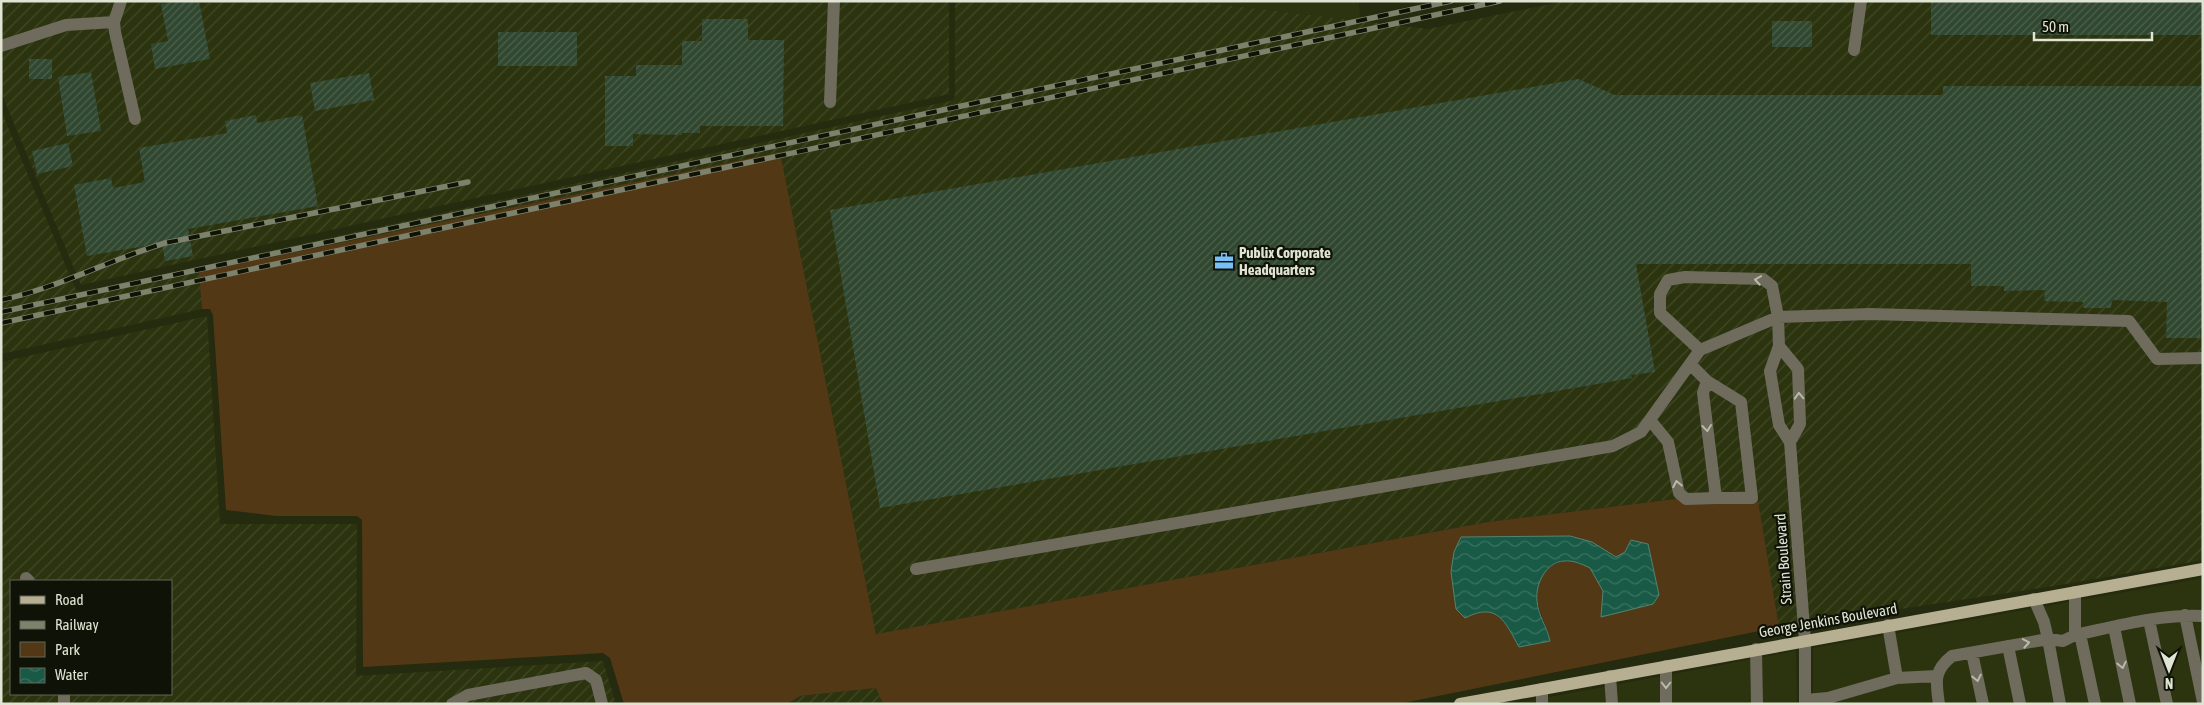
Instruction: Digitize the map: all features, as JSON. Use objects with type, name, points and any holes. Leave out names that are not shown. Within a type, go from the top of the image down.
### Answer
[{"type":"main road","name":"George Jenkins Boulevard","points":[[1460,704],[2203,569]]},
{"type":"street","points":[[122,1],[114,22],[115,32],[135,119]]},
{"type":"street","points":[[830,102],[834,1]]},
{"type":"street","points":[[1854,50],[1862,1]]},
{"type":"street","points":[[1,46],[66,25],[114,22]]},
{"type":"street","name":"Strain Boulevard","points":[[1700,350],[1660,313],[1660,294],[1668,280],[1685,277],[1763,279],[1772,286],[1778,317],[1779,346],[1770,371],[1778,425],[1790,442],[1804,640],[1805,702]]},
{"type":"street","points":[[916,569],[1613,446],[1641,432],[1700,350],[1778,317],[1870,314],[2129,321],[2157,359],[2203,358]]},
{"type":"street","name":"Strain Boulevard","points":[[1779,346],[1798,369],[1800,424],[1790,442]]},
{"type":"street","points":[[1650,420],[1668,442],[1679,493],[1686,499],[1752,498],[1741,402],[1707,381],[1690,364]]},
{"type":"street","points":[[1707,381],[1703,393],[1716,498]]},
{"type":"street","points":[[2075,592],[2078,634],[2095,704]]},
{"type":"street","points":[[2034,599],[2044,622],[2060,704]]},
{"type":"street","points":[[1939,704],[1937,676],[1942,664],[1952,656],[2048,639],[2063,641],[2078,634],[2149,620],[2185,615],[2203,616]]},
{"type":"street","points":[[2185,615],[2198,658],[2203,702]]},
{"type":"street","points":[[2149,620],[2167,704]]},
{"type":"street","points":[[1888,625],[1897,678]]},
{"type":"street","points":[[2114,627],[2130,704]]},
{"type":"street","points":[[2008,646],[2020,704]]},
{"type":"street","points":[[1756,649],[1757,704]]},
{"type":"street","points":[[1972,652],[1982,704]]},
{"type":"street","points":[[1666,666],[1666,704]]},
{"type":"street","points":[[452,704],[468,695],[586,673],[592,675],[596,680],[602,704]]},
{"type":"street","points":[[1610,676],[1612,704]]},
{"type":"street","points":[[1805,702],[1828,698],[1897,678],[1937,676]]},
{"type":"street","points":[[1542,689],[1542,704]]},
{"type":"shaded area","points":[[1,1],[949,1],[949,94],[81,285],[1,92]]},
{"type":"shaded area","points":[[955,1],[1192,1],[1428,29],[1565,1],[2203,1],[2203,560],[2054,586],[1779,627],[1755,489],[1488,522],[876,634],[780,152],[200,272],[202,309],[1,354],[1,110],[75,288],[80,293],[950,101],[954,99],[955,94]]},
{"type":"shaded area","points":[[1192,1],[1359,1],[1360,21]]},
{"type":"shaded area","points":[[207,316],[220,524],[357,524],[356,676],[603,661],[616,704],[1,704],[1,362]]},
{"type":"shaded area","points":[[2203,578],[2203,704],[1813,704],[1813,648]]},
{"type":"shaded area","points":[[1796,651],[1797,704],[1510,704],[1544,698]]},
{"type":"shaded area","points":[[877,688],[883,704],[787,704],[800,696]]},
{"type":"green space","points":[[780,152],[876,634],[1488,522],[1756,489],[1779,627],[1398,704],[883,704],[876,688],[800,696],[787,704],[624,704],[610,658],[603,653],[363,667],[362,520],[357,516],[276,516],[226,510],[213,315],[210,309],[202,309],[199,272]],"holes":[[[1592,542],[1616,557],[1625,552],[1603,591],[1592,569],[1582,563],[1574,561],[1557,563],[1543,573],[1539,581],[1537,596],[1539,609],[1550,641],[1519,647],[1504,622],[1493,613],[1476,613],[1465,618],[1456,609],[1451,572]]]},
{"type":"water","points":[[1570,536],[1592,542],[1616,557],[1625,552],[1631,540],[1648,544],[1659,595],[1653,604],[1601,617],[1603,591],[1590,568],[1567,561],[1552,565],[1543,575],[1538,588],[1538,606],[1550,641],[1519,647],[1504,622],[1493,613],[1476,613],[1465,618],[1456,609],[1451,572],[1454,552],[1461,537]]},
{"type":"building","points":[[174,1],[199,1],[210,59],[155,69],[151,44],[168,41],[161,4]]},
{"type":"building","points":[[1931,1],[2203,1],[2203,35],[1931,35]]},
{"type":"building","points":[[702,19],[748,19],[748,40],[784,40],[783,126],[700,126],[700,133],[682,133],[682,135],[633,134],[633,146],[605,146],[605,76],[636,76],[636,65],[682,65],[682,41],[702,41]]},
{"type":"building","points":[[1772,21],[1812,21],[1812,47],[1772,47]]},
{"type":"building","points":[[498,32],[577,32],[577,66],[498,66]]},
{"type":"building","points":[[29,59],[52,59],[52,79],[29,79]]},
{"type":"building","points":[[91,72],[101,131],[67,136],[58,77]]},
{"type":"building","points":[[369,73],[374,100],[315,111],[310,83]]},
{"type":"building","name":"Publix Corporate Headquarters","points":[[1578,79],[1615,95],[1943,95],[1943,86],[2203,86],[2203,328],[2201,328],[2200,338],[2166,338],[2167,302],[2112,300],[2111,308],[2083,308],[2083,302],[2044,301],[2045,290],[2004,291],[2004,286],[1971,286],[1971,264],[1636,264],[1655,372],[1631,375],[1632,378],[880,508],[830,210]]},
{"type":"building","points":[[256,115],[257,123],[302,115],[318,206],[188,229],[193,256],[165,261],[162,243],[87,256],[74,185],[111,178],[113,188],[145,182],[139,148],[227,133],[225,121]]},
{"type":"building","points":[[68,143],[73,166],[37,174],[32,151]]},
{"type":"railway","points":[[1,312],[1451,1]]},
{"type":"railway","points":[[1,323],[1500,1]]},
{"type":"railway","points":[[1,300],[43,288],[165,243],[468,182]]},
{"type":"place","name":"Publix Corporate Headquarters","points":[[1224,261]]}]
